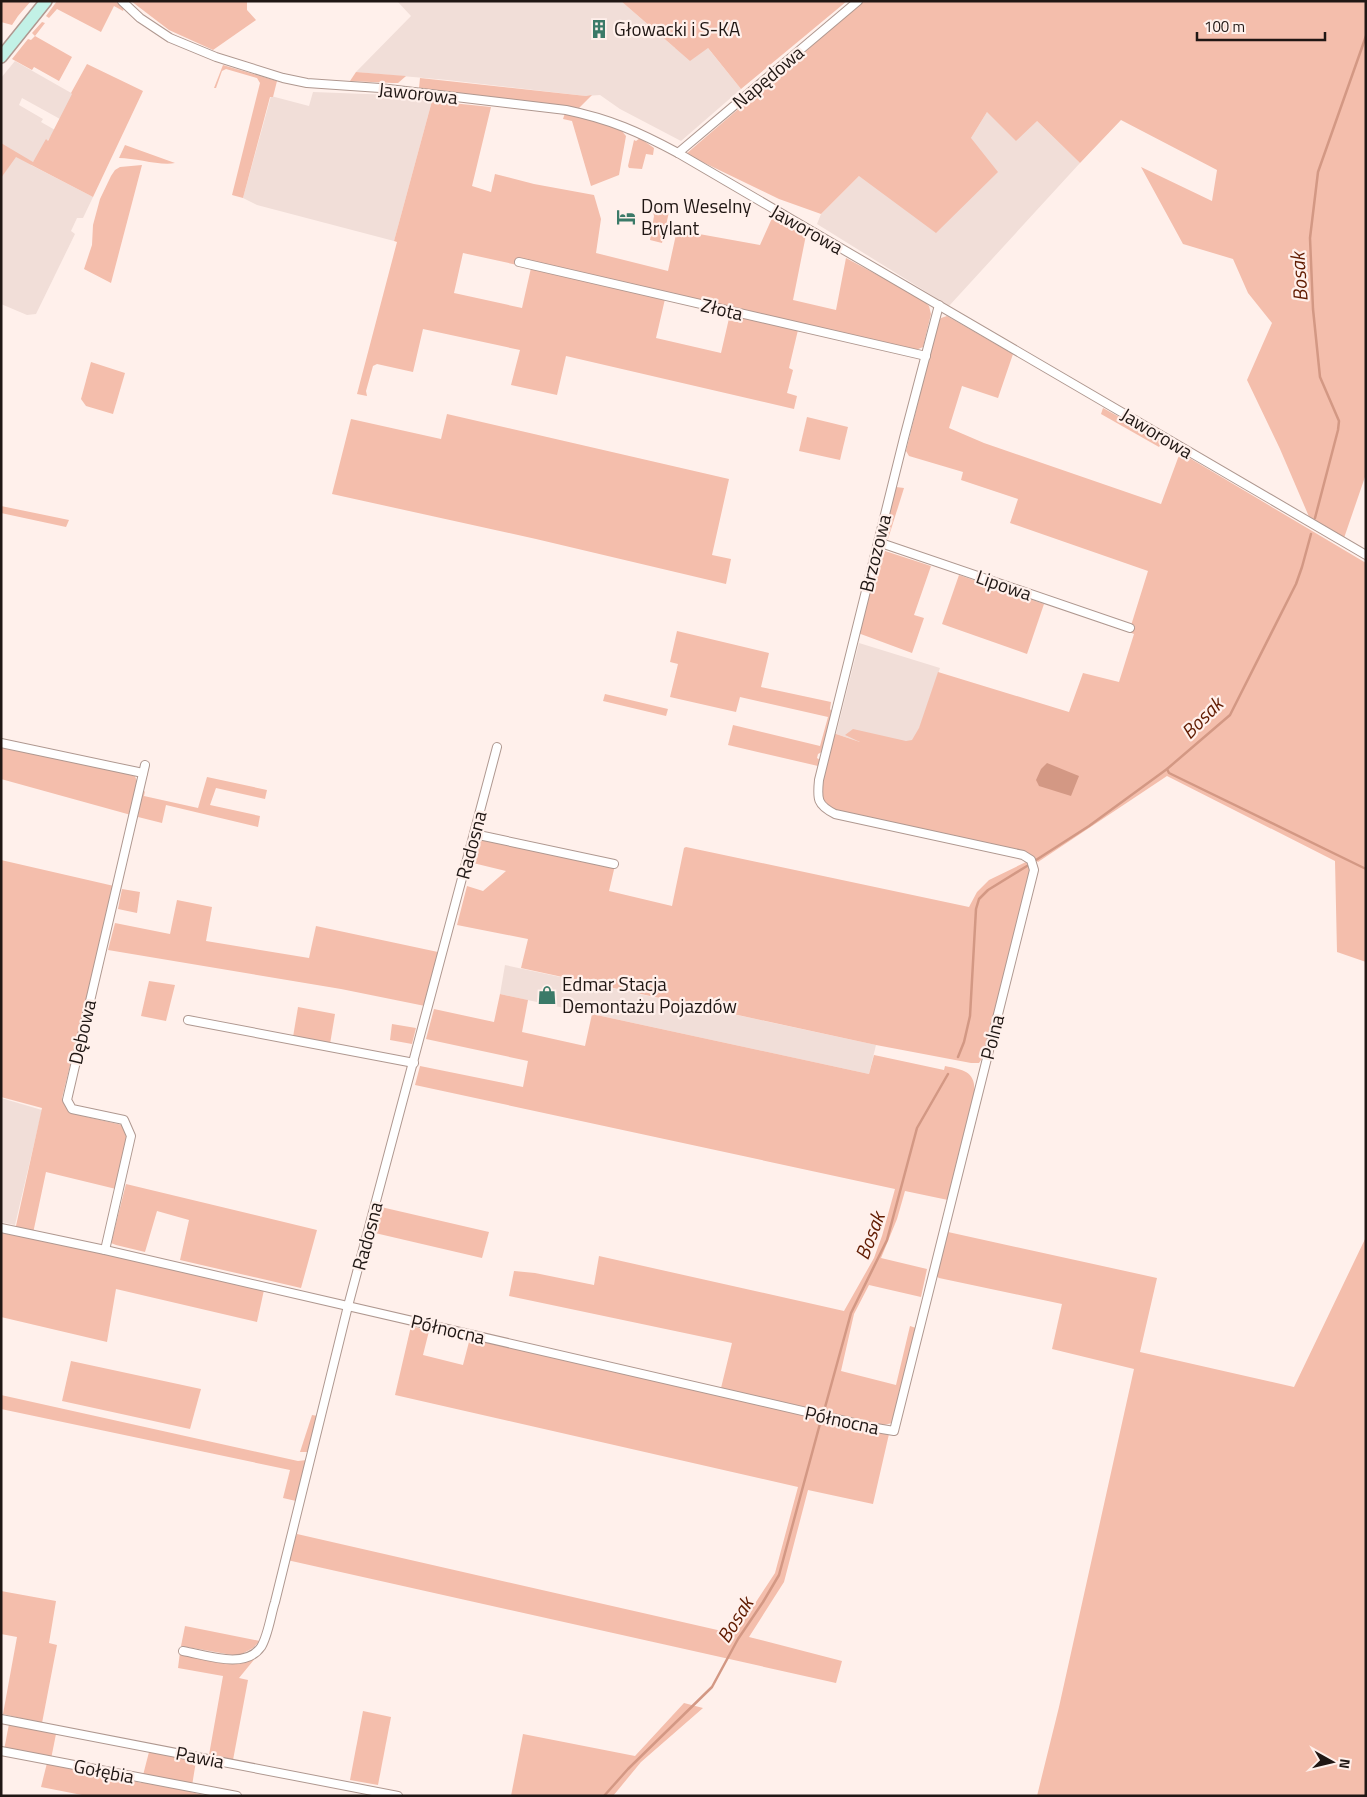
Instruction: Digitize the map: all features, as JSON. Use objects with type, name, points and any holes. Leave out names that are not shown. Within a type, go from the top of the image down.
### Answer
[{"type":"main road","points":[[1,57],[46,1]]},
{"type":"street","name":"Jaworowa","points":[[122,1],[140,18],[170,38],[216,57],[284,78],[307,83],[380,88],[566,110],[595,116],[621,125],[678,154],[1366,555]]},
{"type":"street","name":"Napędowa","points":[[678,154],[858,1]]},
{"type":"street","name":"Złota","points":[[519,262],[926,356]]},
{"type":"street","name":"Brzozowa","points":[[819,802],[819,780],[939,305]]},
{"type":"street","name":"Lipowa","points":[[878,542],[1130,628]]},
{"type":"street","points":[[1,743],[143,773]]},
{"type":"street","name":"Radosna","points":[[183,1651],[239,1660],[249,1657],[262,1646],[275,1602],[348,1306],[497,746]]},
{"type":"street","name":"Dębowa","points":[[106,1250],[131,1136],[124,1120],[72,1109],[67,1100],[145,765]]},
{"type":"street","name":"Polna","points":[[819,802],[835,814],[1023,855],[1031,860],[1034,870],[894,1431]]},
{"type":"street","points":[[474,834],[614,864]]},
{"type":"street","points":[[188,1020],[414,1063]]},
{"type":"street","name":"Północna","points":[[1,1228],[106,1250],[847,1422],[894,1431]]},
{"type":"street","name":"Pawia","points":[[1,1719],[398,1796]]},
{"type":"street","name":"Gołębia","points":[[1,1751],[237,1796]]},
{"type":"shaded area","points":[[1,1],[31,1],[12,25],[1,22]]},
{"type":"shaded area","points":[[57,1],[116,1],[124,8],[123,11],[114,6],[101,32],[57,9],[49,18],[46,16]]},
{"type":"shaded area","points":[[131,1],[247,1],[247,10],[256,20],[213,50],[169,30]]},
{"type":"shaded area","points":[[397,1],[621,1],[675,48],[707,47],[741,89],[681,141],[620,109],[600,95],[586,96],[356,72],[411,16]]},
{"type":"shaded area","points":[[621,1],[847,1],[741,89],[708,48],[690,61]]},
{"type":"shaded area","points":[[864,1],[1366,1],[1366,474],[1344,538],[1310,519],[1280,449],[1247,380],[1272,323],[1248,293],[1233,259],[1183,244],[1141,167],[1212,201],[1217,170],[1121,120],[1080,163],[1037,121],[1016,141],[987,112],[971,138],[998,172],[936,233],[859,176],[821,214],[779,199],[686,154]]},
{"type":"shaded area","points":[[42,22],[45,23],[35,36],[32,33]]},
{"type":"shaded area","points":[[35,36],[72,57],[59,81],[34,67],[32,70],[12,59],[28,39],[31,40]]},
{"type":"shaded area","points":[[15,61],[73,94],[60,119],[22,98],[19,105],[43,119],[41,122],[55,130],[31,165],[93,197],[83,218],[77,218],[71,231],[75,234],[36,314],[27,315],[1,304],[1,178],[15,157],[1,147],[1,78]]},
{"type":"shaded area","points":[[87,64],[143,91],[93,197],[16,157],[1,178],[1,143],[33,162],[46,139],[48,141]]},
{"type":"shaded area","points":[[223,65],[277,81],[273,97],[270,97],[243,198],[232,195],[260,83],[257,78],[226,69],[222,71],[216,88],[214,88]]},
{"type":"shaded area","points":[[356,72],[406,76],[398,83],[350,81]]},
{"type":"shaded area","points":[[420,78],[586,96],[592,95],[579,108],[419,88]]},
{"type":"shaded area","points":[[313,92],[394,95],[432,101],[394,241],[257,205],[243,198],[271,96],[309,106]]},
{"type":"shaded area","points":[[432,101],[491,107],[472,186],[491,192],[495,174],[534,184],[594,195],[601,219],[596,253],[668,271],[677,230],[760,245],[773,216],[806,235],[793,300],[836,310],[846,258],[922,299],[929,306],[931,314],[923,347],[916,350],[798,330],[789,368],[793,370],[787,393],[797,396],[794,409],[566,356],[557,395],[511,385],[520,350],[423,329],[413,372],[377,364],[373,366],[366,391],[367,396],[357,394],[397,242],[394,241]],"holes":[[[463,253],[531,268],[522,308],[454,293]],[[665,299],[730,314],[721,353],[656,338]]]},
{"type":"shaded area","points":[[987,112],[1037,121],[1080,163],[949,306],[817,224],[821,214],[859,176],[971,138]]},
{"type":"shaded area","points":[[565,113],[622,127],[621,130],[626,136],[619,175],[591,186],[572,121],[563,119]]},
{"type":"shaded area","points":[[640,138],[654,148],[653,155],[646,154],[642,169],[629,168],[634,140],[636,141]]},
{"type":"shaded area","points":[[125,145],[175,163],[169,164],[119,158]]},
{"type":"shaded area","points":[[142,165],[111,283],[84,269],[92,245],[93,225],[100,199],[115,170],[120,167]]},
{"type":"shaded area","points":[[652,208],[669,212],[662,243],[650,240],[654,216]]},
{"type":"shaded area","points":[[947,316],[1013,354],[998,398],[962,386],[949,428],[984,443],[1161,504],[1181,453],[1366,563],[1366,962],[1337,952],[1335,861],[1167,776],[1038,862],[1022,852],[838,811],[829,806],[824,800],[821,792],[822,775],[833,733],[860,742],[845,735],[853,729],[906,741],[912,740],[919,728],[938,672],[1069,712],[1083,673],[1119,682],[1134,634],[1129,632],[1148,571],[1010,523],[1018,499],[961,480],[963,472],[909,456],[906,451],[938,322],[941,318]]},
{"type":"shaded area","points":[[91,362],[125,373],[113,414],[86,406],[81,399]]},
{"type":"shaded area","points":[[1103,408],[1163,441],[1159,447],[1101,414]]},
{"type":"shaded area","points":[[447,414],[729,479],[712,555],[731,559],[726,584],[536,539],[332,494],[351,419],[441,439]]},
{"type":"shaded area","points":[[807,417],[848,427],[840,460],[799,451]]},
{"type":"shaded area","points":[[896,487],[904,488],[888,539],[883,536]]},
{"type":"shaded area","points":[[1,506],[69,520],[66,527],[1,513]]},
{"type":"shaded area","points":[[882,550],[931,566],[914,615],[924,618],[912,653],[858,633]]},
{"type":"shaded area","points":[[959,575],[1044,604],[1027,654],[942,624]]},
{"type":"shaded area","points":[[677,631],[769,653],[761,687],[831,702],[830,709],[832,712],[822,752],[818,754],[817,758],[820,760],[818,766],[728,745],[733,725],[820,746],[828,717],[740,697],[736,712],[670,697],[678,664],[670,662]]},
{"type":"shaded area","points":[[859,643],[940,668],[910,756],[836,734]]},
{"type":"shaded area","points":[[605,694],[668,709],[666,716],[603,701]]},
{"type":"shaded area","points":[[2,747],[134,774],[137,781],[131,815],[1,779]]},
{"type":"shaded area","points":[[1047,763],[1079,776],[1071,796],[1039,786],[1036,780],[1041,769]]},
{"type":"shaded area","points":[[207,777],[267,790],[265,799],[216,788],[210,805],[260,816],[258,827],[166,805],[162,823],[138,817],[141,794],[145,791],[144,796],[198,808]]},
{"type":"shaded area","points":[[483,833],[616,861],[609,891],[672,906],[684,848],[686,847],[969,907],[977,892],[989,880],[1026,862],[1030,868],[1031,875],[983,1057],[979,1063],[971,1063],[876,1045],[521,968],[528,939],[457,925],[467,886],[483,891],[506,871],[473,863]]},
{"type":"shaded area","points":[[1,860],[114,886],[62,1098],[70,1113],[122,1125],[127,1139],[116,1189],[46,1172],[32,1238],[264,1290],[257,1322],[116,1289],[107,1342],[1,1317],[1,1233],[14,1235],[42,1108],[1,1097]]},
{"type":"shaded area","points":[[122,889],[140,892],[137,913],[118,909]]},
{"type":"shaded area","points":[[177,900],[212,907],[206,941],[309,958],[316,926],[438,952],[425,1006],[341,989],[108,950],[115,923],[170,934]]},
{"type":"shaded area","name":"Edmar Stacja Demontażu Pojazdów","points":[[505,965],[876,1045],[869,1074],[500,994]]},
{"type":"shaded area","points":[[149,981],[175,985],[166,1021],[141,1016]]},
{"type":"shaded area","points":[[500,994],[528,1000],[522,1032],[585,1046],[592,1014],[869,1074],[874,1055],[944,1070],[945,1066],[952,1067],[964,1071],[971,1077],[974,1082],[974,1096],[948,1200],[905,1191],[897,1219],[881,1258],[927,1269],[921,1297],[869,1285],[854,1314],[841,1371],[896,1385],[910,1326],[916,1328],[892,1423],[884,1425],[721,1388],[732,1343],[509,1296],[514,1271],[535,1273],[594,1285],[599,1256],[844,1311],[874,1258],[895,1189],[415,1085],[420,1066],[523,1087],[528,1061],[426,1039],[434,1009],[494,1022]]},
{"type":"shaded area","points":[[298,1007],[335,1014],[330,1044],[293,1037]]},
{"type":"shaded area","points":[[392,1024],[416,1028],[412,1044],[390,1040]]},
{"type":"shaded area","points":[[1,1098],[42,1110],[15,1225],[1,1222]]},
{"type":"shaded area","points":[[126,1184],[317,1230],[301,1288],[180,1260],[189,1220],[157,1211],[145,1252],[111,1243]]},
{"type":"shaded area","points":[[381,1207],[489,1232],[482,1258],[375,1233]]},
{"type":"shaded area","points":[[948,1232],[1157,1278],[1140,1352],[1294,1387],[1366,1237],[1366,1796],[1037,1796],[1059,1707],[1134,1369],[1052,1349],[1062,1304],[936,1276]]},
{"type":"shaded area","points":[[411,1326],[429,1331],[423,1355],[463,1365],[470,1338],[889,1434],[873,1504],[808,1490],[784,1582],[749,1637],[842,1661],[836,1683],[287,1560],[297,1534],[735,1634],[775,1573],[798,1487],[395,1395]]},
{"type":"shaded area","points":[[71,1361],[201,1389],[190,1429],[62,1401]]},
{"type":"shaded area","points":[[1,1395],[298,1461],[307,1460],[296,1501],[283,1498],[290,1470],[1,1409]]},
{"type":"shaded area","points":[[312,1415],[318,1416],[310,1446],[307,1452],[300,1452]]},
{"type":"shaded area","points":[[1,1591],[56,1601],[49,1643],[57,1645],[42,1723],[3,1714],[17,1637],[1,1634]]},
{"type":"shaded area","points":[[185,1626],[260,1641],[253,1648],[238,1656],[181,1646]]},
{"type":"shaded area","points":[[180,1652],[245,1662],[257,1656],[239,1678],[248,1680],[233,1760],[209,1755],[223,1676],[178,1668]]},
{"type":"shaded area","points":[[684,1703],[703,1708],[641,1762],[613,1796],[511,1796],[523,1734],[635,1756]]},
{"type":"shaded area","points":[[363,1711],[391,1717],[378,1785],[350,1780]]},
{"type":"shaded area","points":[[9,1724],[56,1734],[51,1759],[4,1750]]},
{"type":"shaded area","points":[[149,1752],[196,1761],[191,1792],[207,1796],[87,1796],[41,1787],[47,1763],[104,1773],[141,1783]]},
{"type":"waterway","name":"Bosak","points":[[1315,518],[1339,421],[1320,377],[1313,309],[1310,238],[1318,172],[1366,36]]},
{"type":"waterway","name":"Bosak","points":[[1036,860],[1089,826],[1167,769],[1230,715],[1296,584],[1311,534]]},
{"type":"waterway","points":[[1167,769],[1169,773],[1366,869]]},
{"type":"waterway","name":"Bosak","points":[[958,1057],[964,1042],[970,1016],[976,909],[979,899],[988,890],[1027,866]]},
{"type":"waterway","name":"Bosak","points":[[824,1411],[851,1313],[887,1240],[917,1128],[948,1074]]},
{"type":"waterway","name":"Bosak","points":[[604,1796],[628,1769],[712,1687],[738,1639],[779,1575],[821,1420]]},
{"type":"place","name":"Głowacki i S-KA","points":[[599,29]]},
{"type":"place","name":"Dom Weselny Brylant","points":[[626,217]]},
{"type":"place","name":"Edmar Stacja Demontażu Pojazdów","points":[[547,995]]}]
